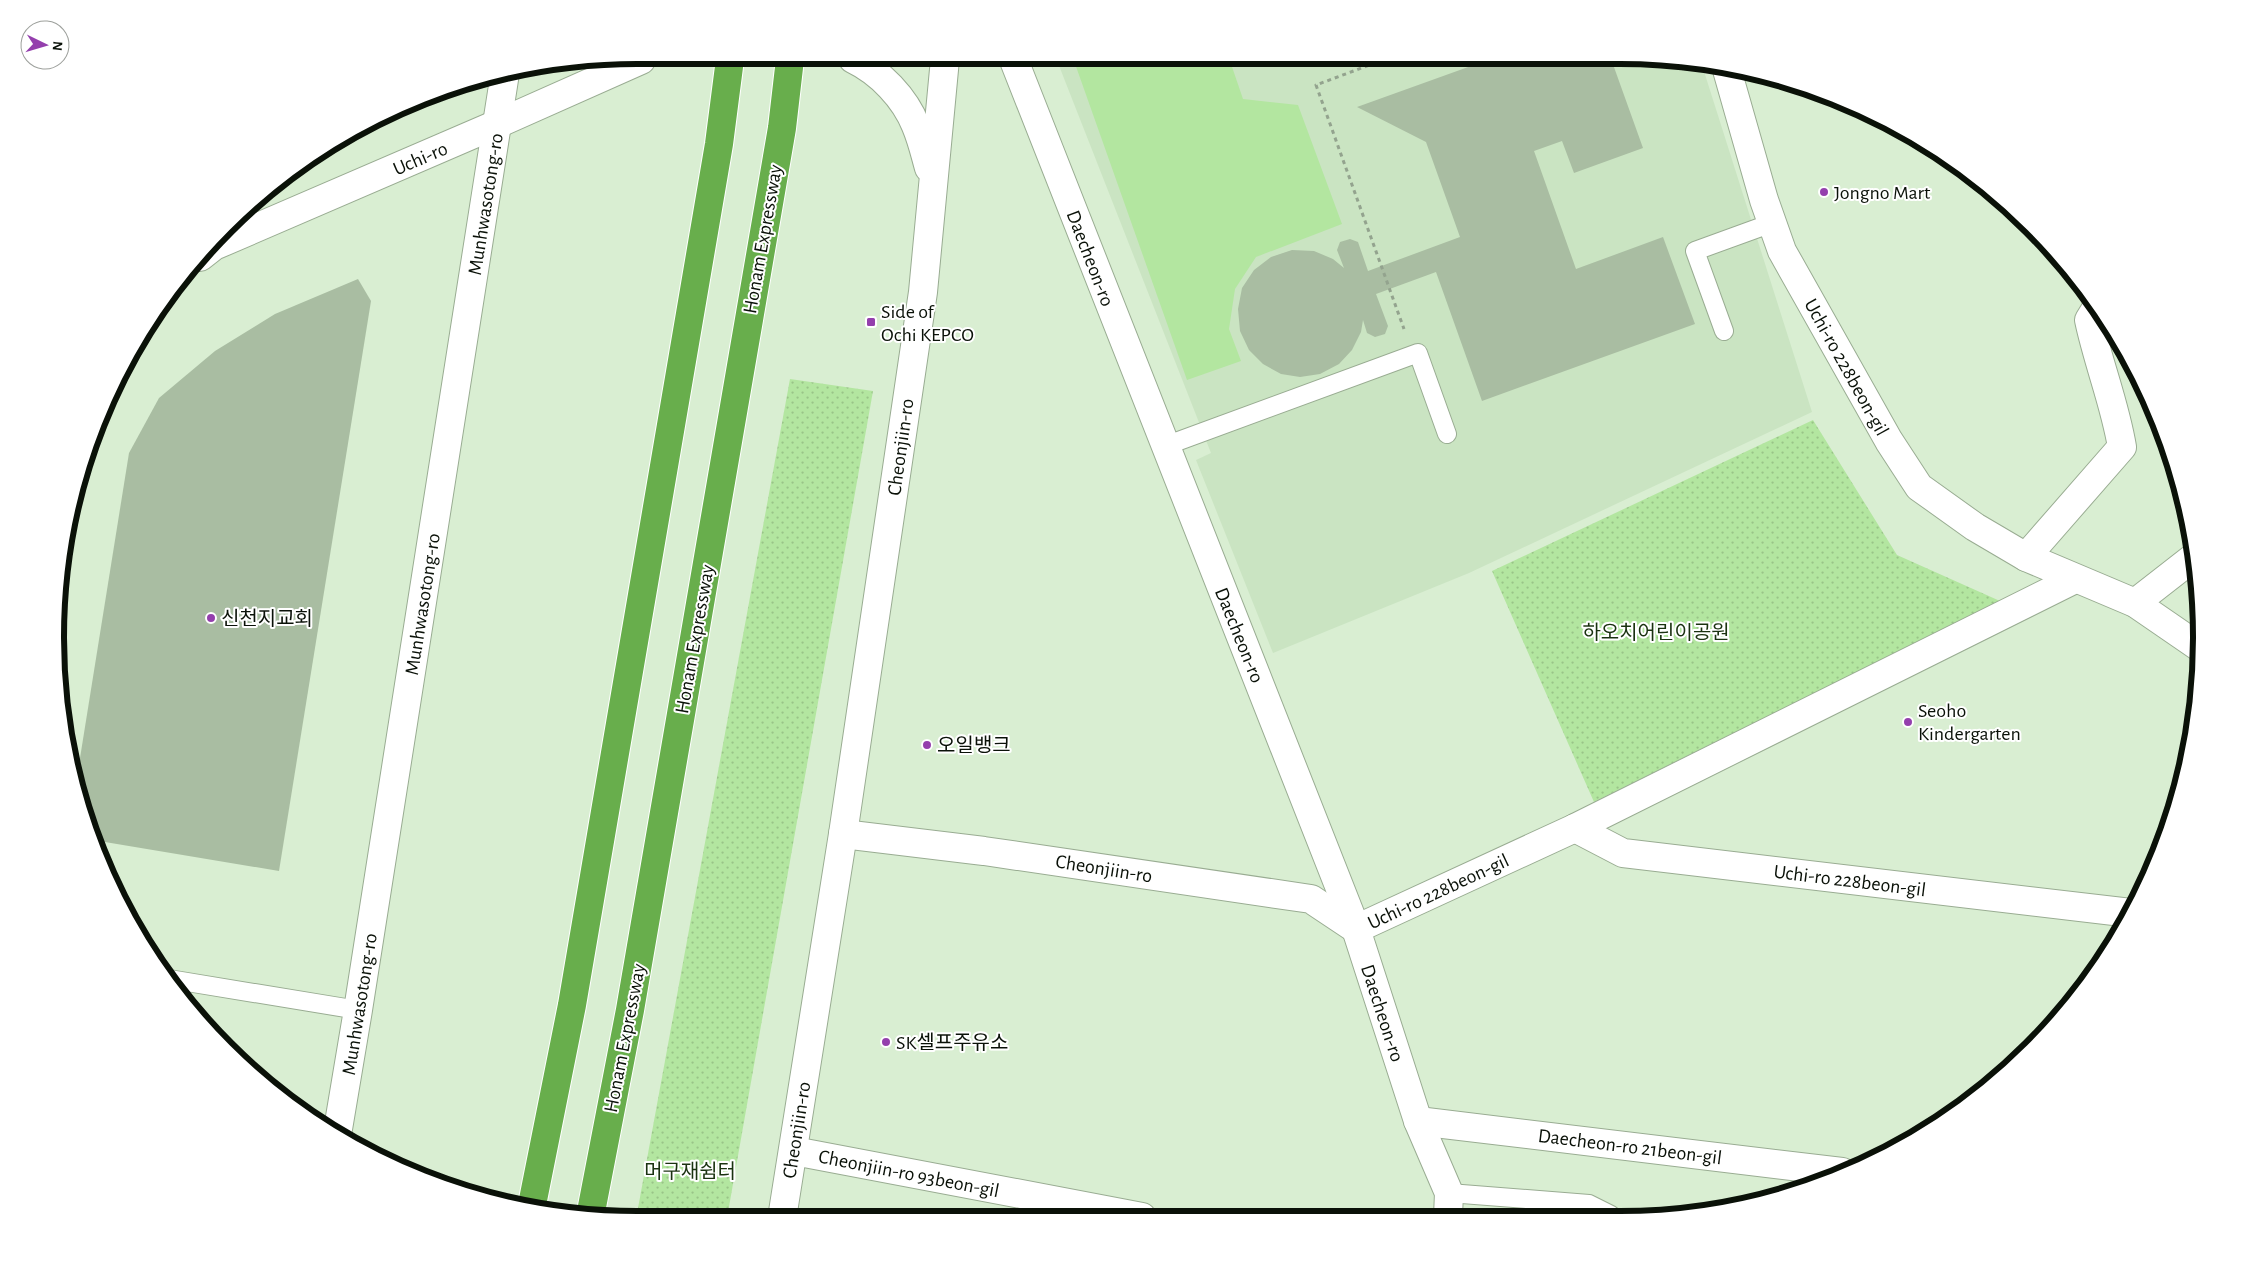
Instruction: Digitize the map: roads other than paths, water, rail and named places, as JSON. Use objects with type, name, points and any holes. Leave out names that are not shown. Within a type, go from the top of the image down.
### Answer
[{"type":"highway","points":[[533,1201],[572,1005],[718,144],[729,64]]},
{"type":"highway","name":"Honam Expressway","points":[[591,1209],[631,1000],[782,128],[789,64]]},
{"type":"street","name":"Uchi-ro","points":[[222,243],[632,64]]},
{"type":"street","points":[[862,64],[893,88],[916,125],[933,183]]},
{"type":"street","name":"Cheonjiin-ro","points":[[783,1211],[843,834],[922,292],[945,64]]},
{"type":"street","name":"Daecheon-ro","points":[[1015,64],[1356,929],[1418,1121],[1448,1205]]},
{"type":"street","name":"Uchi-ro 228beon-gil","points":[[1728,75],[1782,251],[1888,441],[1919,487],[1975,527],[2026,557],[2135,603],[2193,643]]},
{"type":"street","name":"Munhwasotong-ro","points":[[338,1127],[504,80]]},
{"type":"street","points":[[2026,557],[2122,446],[2119,427],[2097,358],[2088,320],[2093,313]]},
{"type":"street","points":[[2135,603],[2188,562]]},
{"type":"street","name":"Uchi-ro 228beon-gil","points":[[1356,929],[1574,828],[2075,579]]},
{"type":"street","name":"Uchi-ro 228beon-gil","points":[[1574,828],[1622,853],[2123,912]]},
{"type":"street","name":"Cheonjiin-ro","points":[[843,834],[984,851],[1311,899],[1356,929]]},
{"type":"street","name":"Daecheon-ro 21beon-gil","points":[[1418,1121],[1832,1171]]},
{"type":"street","name":"Cheonjiin-ro 93beon-gil","points":[[794,1151],[1110,1211]]},
{"type":"lane","points":[[1724,331],[1695,251],[1772,223]]},
{"type":"lane","points":[[1165,446],[1418,353],[1447,434]]},
{"type":"lane","points":[[177,979],[358,1010]]},
{"type":"lane","points":[[1448,1205],[1589,1204],[1604,1211]]},
{"type":"place","name":"Jongno Mart","points":[[1824,192]]},
{"type":"place","name":"Side of Ochi KEPCO","points":[[871,322]]},
{"type":"place","name":"신천지교회","points":[[211,618]]},
{"type":"place","name":"Seoho Kindergarten","points":[[1908,722]]},
{"type":"place","name":"오일뱅크","points":[[927,745]]},
{"type":"place","name":"SK셀프주유소","points":[[886,1042]]},
{"type":"park label","name":"하오치어린이공원","points":[[1656,632]]},
{"type":"park label","name":"머구재쉼터","points":[[690,1171]]}]
